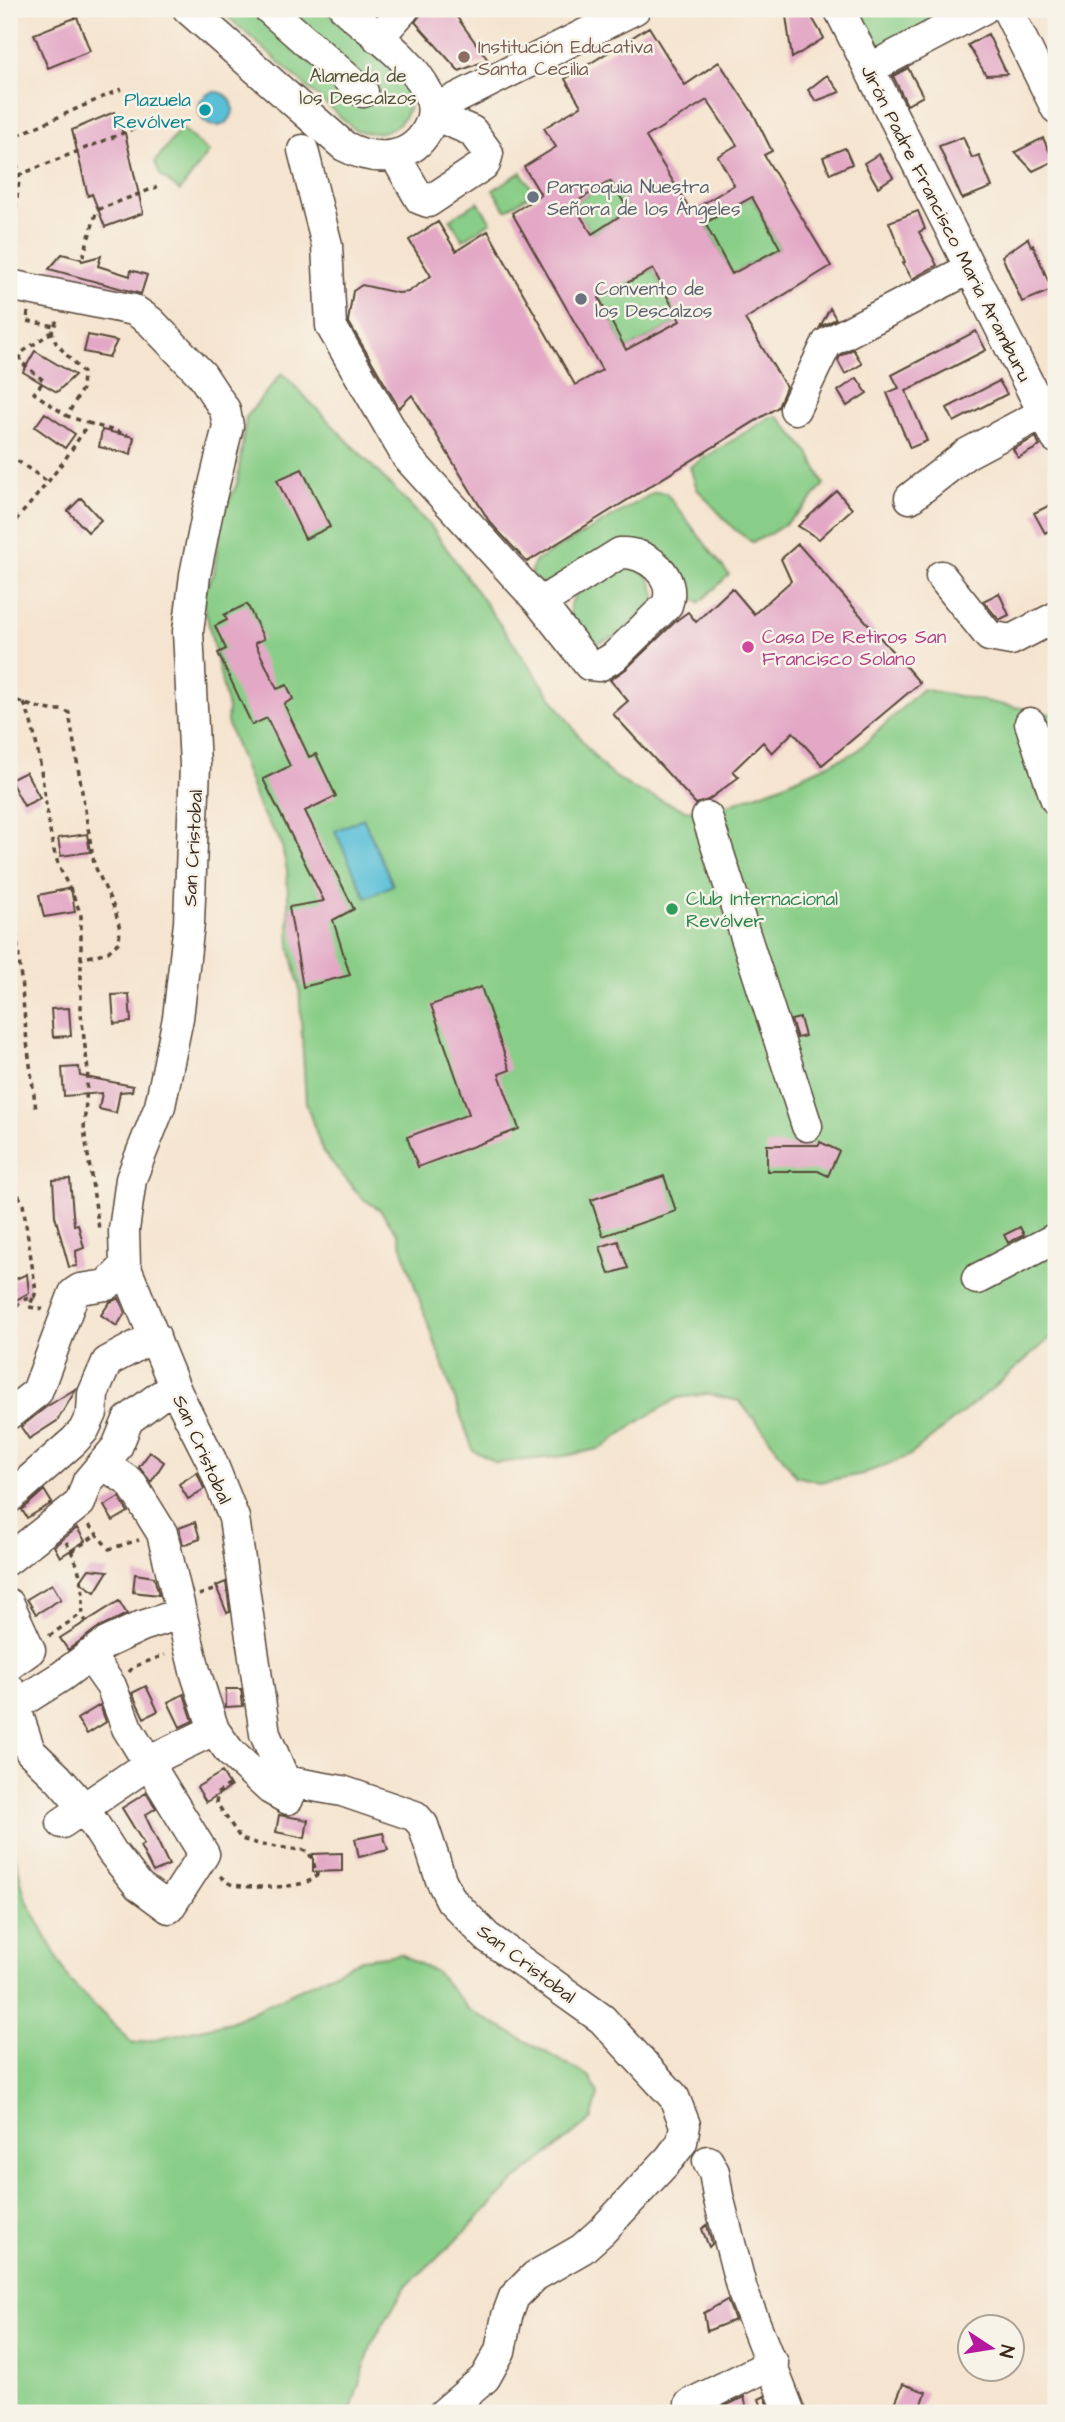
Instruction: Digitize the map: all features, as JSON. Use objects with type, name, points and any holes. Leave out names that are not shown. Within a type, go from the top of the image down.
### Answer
[{"type":"street","points":[[188,9],[344,146],[359,155],[378,158],[395,156],[414,148],[427,131],[433,112],[430,96],[414,70],[345,9]]},
{"type":"street","points":[[269,9],[363,92]]},
{"type":"street","points":[[378,38],[404,9]]},
{"type":"street","points":[[433,112],[635,9]]},
{"type":"street","name":"Jirón Padre Francisco Maria Aramburu","points":[[839,9],[1052,426]]},
{"type":"street","points":[[869,69],[983,9]]},
{"type":"street","points":[[1007,9],[1056,108]]},
{"type":"street","points":[[395,156],[423,202],[428,202],[485,164],[488,153],[472,131],[433,112]]},
{"type":"street","points":[[303,150],[327,245],[331,326],[407,457],[540,604]]},
{"type":"street","points":[[795,409],[827,343],[970,269]]},
{"type":"street","points":[[9,285],[68,296]]},
{"type":"street","name":"San Cristobal","points":[[68,296],[134,310],[150,321],[202,376],[225,410],[228,426],[195,575],[188,632],[195,765],[188,923],[178,1017],[160,1106],[131,1179],[124,1230],[125,1266],[177,1393],[211,1460],[234,1518],[265,1734],[285,1781],[342,1791],[415,1816],[423,1825],[441,1880],[451,1900],[487,1937],[602,2019],[674,2097],[685,2125],[682,2142],[670,2158],[602,2231],[582,2249],[535,2276],[514,2297],[500,2351],[485,2378],[444,2413]]},
{"type":"street","points":[[910,498],[966,454],[1052,426]]},
{"type":"street","points":[[941,576],[989,636],[1011,640],[1056,617]]},
{"type":"street","points":[[1056,730],[1030,723],[1056,800]]},
{"type":"street","points":[[707,817],[807,1125]]},
{"type":"street","points":[[977,1279],[1056,1238]]},
{"type":"street","points":[[9,1414],[37,1392],[74,1293],[80,1289],[107,1285],[125,1266]]},
{"type":"street","points":[[17,1552],[19,1522],[9,1501],[84,1430],[92,1413],[93,1394],[107,1362],[155,1336]]},
{"type":"street","points":[[17,1552],[80,1503],[88,1481],[117,1447],[128,1420],[160,1396],[177,1393]]},
{"type":"street","points":[[93,1394],[128,1420]]},
{"type":"street","points":[[103,1464],[131,1483],[162,1533],[191,1656],[215,1730],[230,1752],[270,1789],[288,1799],[290,1798],[285,1781]]},
{"type":"street","points":[[9,1604],[19,1657]]},
{"type":"street","points":[[95,1651],[127,1728],[204,1854],[169,1908],[139,1886],[112,1852],[73,1816],[58,1778],[30,1751],[12,1696],[62,1676],[95,1651],[179,1608]]},
{"type":"street","points":[[73,1816],[160,1756],[215,1730]]},
{"type":"street","points":[[708,2161],[714,2172],[742,2290],[773,2363],[790,2413]]},
{"type":"street","points":[[690,2404],[773,2363]]},
{"type":"path","points":[[9,139],[121,89]]},
{"type":"path","points":[[9,179],[138,127]]},
{"type":"path","points":[[9,148],[20,173],[14,221]]},
{"type":"path","points":[[83,257],[97,211],[157,187]]},
{"type":"path","points":[[68,296],[52,332],[20,353],[20,361],[44,381],[34,393],[67,416],[128,435]]},
{"type":"path","points":[[28,310],[27,321],[55,326]]},
{"type":"path","points":[[52,332],[56,343],[83,373],[82,389],[67,416]]},
{"type":"path","points":[[9,528],[48,482],[88,423]]},
{"type":"path","points":[[9,455],[48,482]]},
{"type":"path","points":[[9,696],[24,704],[69,713],[94,864],[115,910],[120,929],[119,942],[108,951],[80,960]]},
{"type":"path","points":[[24,704],[33,724],[53,849],[81,916],[81,1014],[88,1071],[84,1129],[100,1235]]},
{"type":"path","points":[[9,854],[36,1110]]},
{"type":"path","points":[[9,1313],[23,1300],[34,1297],[36,1292],[23,1204],[15,1188]]},
{"type":"path","points":[[64,1515],[97,1535],[109,1549],[162,1533]]},
{"type":"path","points":[[64,1515],[83,1595],[81,1614],[95,1651]]},
{"type":"path","points":[[72,1551],[97,1535]]},
{"type":"path","points":[[179,1608],[244,1580]]},
{"type":"path","points":[[19,1657],[81,1614]]},
{"type":"path","points":[[129,1673],[132,1667],[180,1649],[191,1656]]},
{"type":"path","points":[[204,1854],[220,1877],[235,1885],[296,1885],[313,1880],[317,1875],[308,1851],[262,1845],[241,1839],[216,1802],[218,1793],[234,1782]]},
{"type":"green space","name":"Alameda de los Descalzos","points":[[219,9],[323,9],[369,46],[402,78],[410,92],[406,114],[400,123],[386,131],[370,133],[354,129]]},
{"type":"green space","points":[[847,9],[969,9],[872,59]]},
{"type":"green space","points":[[181,128],[209,152],[180,191],[160,175],[155,162]]},
{"type":"green space","points":[[521,172],[534,192],[506,210],[493,190]]},
{"type":"green space","points":[[610,181],[629,210],[592,234],[573,204]]},
{"type":"green space","points":[[752,197],[780,248],[732,274],[705,223]]},
{"type":"green space","points":[[478,202],[491,222],[463,240],[450,219]]},
{"type":"green space","points":[[653,269],[680,321],[626,350],[599,298]]},
{"type":"green space","name":"Club Internacional Revólver","points":[[282,373],[432,528],[588,749],[607,771],[632,788],[685,810],[709,812],[782,785],[856,752],[922,689],[1056,715],[1056,1333],[909,1456],[863,1474],[820,1482],[796,1476],[739,1401],[707,1394],[678,1398],[602,1448],[565,1456],[496,1463],[473,1450],[398,1234],[380,1210],[362,1198],[323,1152],[306,1103],[299,986],[290,948],[287,870],[281,842],[260,810],[227,722],[228,709],[202,595],[214,573],[221,515],[237,484],[246,417]]},
{"type":"green space","points":[[770,417],[779,417],[809,453],[824,484],[810,502],[792,518],[773,532],[752,542],[734,529],[697,489],[690,467]]},
{"type":"green space","points":[[655,492],[666,493],[729,575],[699,603],[656,557],[543,584],[533,580],[531,570],[536,561]]},
{"type":"green space","points":[[626,566],[645,573],[653,587],[656,601],[618,634],[591,644],[570,617],[570,605],[576,594]]},
{"type":"green space","points":[[9,1831],[25,1897],[69,1980],[133,2044],[231,2022],[362,1959],[401,1954],[436,1972],[468,2009],[590,2077],[598,2094],[592,2119],[515,2181],[406,2286],[372,2343],[350,2413],[9,2413]]},
{"type":"water","points":[[216,92],[228,97],[233,109],[228,121],[216,126],[204,121],[199,109],[204,97]]},
{"type":"water","points":[[363,818],[393,885],[366,898],[335,831]]},
{"type":"building","points":[[425,9],[451,9],[488,60],[459,71],[415,22]]},
{"type":"building","points":[[785,9],[807,9],[824,38],[792,58]]},
{"type":"building","points":[[77,17],[90,51],[48,68],[34,34]]},
{"type":"building","points":[[649,27],[685,85],[719,62],[754,115],[772,151],[764,155],[831,266],[745,319],[786,387],[778,407],[527,562],[489,521],[412,395],[399,408],[348,321],[353,291],[362,285],[398,293],[408,292],[431,276],[409,240],[438,222],[456,251],[488,231],[575,385],[602,370],[512,213],[541,195],[524,167],[556,147],[544,128],[581,106],[565,79]],"holes":[[[707,100],[737,145],[718,156],[734,185],[691,211],[646,137]],[[610,181],[629,210],[592,234],[573,204]],[[752,197],[780,248],[732,274],[705,223]],[[653,269],[680,321],[626,350],[599,298]]]},
{"type":"building","points":[[988,34],[1007,74],[986,75],[968,45]]},
{"type":"building","points":[[908,68],[923,96],[907,105],[893,76]]},
{"type":"building","points":[[827,75],[840,92],[816,101],[808,90]]},
{"type":"building","points":[[114,112],[125,133],[143,213],[105,227],[92,194],[88,196],[72,130]]},
{"type":"building","points":[[963,137],[972,158],[979,155],[992,187],[962,199],[939,146]]},
{"type":"building","points":[[1043,138],[1054,161],[1033,171],[1015,152]]},
{"type":"building","points":[[845,148],[852,164],[830,174],[823,157]]},
{"type":"building","points":[[879,154],[893,177],[878,187],[864,163]]},
{"type":"building","points":[[918,211],[925,229],[919,232],[937,265],[912,279],[903,263],[905,262],[889,222]]},
{"type":"building","points":[[1028,238],[1052,290],[1022,302],[1002,256]]},
{"type":"building","points":[[62,254],[82,261],[101,256],[98,266],[130,276],[131,270],[147,275],[141,294],[49,269]]},
{"type":"building","points":[[830,308],[836,319],[820,327]]},
{"type":"building","points":[[976,331],[986,350],[906,391],[927,441],[910,448],[887,393],[899,388],[892,375]]},
{"type":"building","points":[[88,335],[117,341],[109,357],[84,352]]},
{"type":"building","points":[[853,349],[862,364],[845,374],[838,361],[840,356]]},
{"type":"building","points":[[35,351],[75,375],[57,392],[23,372]]},
{"type":"building","points":[[857,378],[867,393],[847,406],[838,391]]},
{"type":"building","points":[[999,381],[1007,394],[954,422],[947,408]]},
{"type":"building","points":[[45,413],[75,434],[65,448],[35,427]]},
{"type":"building","points":[[102,430],[134,437],[131,454],[99,447]]},
{"type":"building","points":[[1036,437],[1040,446],[1018,458],[1013,449]]},
{"type":"building","points":[[302,469],[330,527],[305,539],[277,480]]},
{"type":"building","points":[[837,491],[852,509],[819,539],[798,526]]},
{"type":"building","points":[[81,498],[101,520],[88,532],[68,511]]},
{"type":"building","points":[[1056,502],[1056,527],[1045,533],[1034,513]]},
{"type":"building","points":[[798,544],[920,683],[822,765],[793,732],[772,753],[763,742],[733,771],[739,777],[708,800],[696,804],[613,714],[628,701],[610,680],[626,669],[677,620],[688,612],[696,622],[732,588],[754,614],[791,581],[781,559]]},
{"type":"building","points":[[999,593],[1009,615],[999,620],[983,601]]},
{"type":"building","points":[[247,604],[264,639],[255,643],[277,689],[287,685],[293,699],[284,704],[309,757],[316,754],[336,796],[305,811],[354,909],[333,920],[350,975],[303,987],[289,907],[324,901],[263,779],[290,766],[267,718],[252,725],[218,653],[226,649],[215,626],[227,620],[224,615]]},
{"type":"building","points":[[26,772],[40,798],[24,806],[10,780]]},
{"type":"building","points":[[87,834],[90,852],[61,856],[58,838]]},
{"type":"building","points":[[71,888],[75,912],[44,917],[39,895]]},
{"type":"building","points":[[481,987],[510,1070],[499,1074],[519,1129],[418,1167],[407,1137],[469,1114],[431,1005]]},
{"type":"building","points":[[129,994],[131,1022],[114,1024],[112,995]]},
{"type":"building","points":[[69,1008],[71,1036],[53,1037],[51,1009]]},
{"type":"building","points":[[800,1018],[805,1036],[797,1038],[791,1020]]},
{"type":"building","points":[[79,1067],[80,1076],[133,1086],[132,1091],[120,1092],[116,1113],[99,1109],[102,1093],[64,1096],[62,1068]]},
{"type":"building","points":[[820,1142],[839,1151],[828,1176],[818,1171],[767,1171],[767,1145],[819,1145]]},
{"type":"building","points":[[664,1176],[676,1211],[603,1236],[591,1200]]},
{"type":"building","points":[[70,1179],[74,1225],[78,1224],[84,1248],[76,1251],[77,1266],[69,1267],[55,1216],[53,1180]]},
{"type":"building","points":[[1020,1227],[1024,1235],[1008,1243],[1004,1235]]},
{"type":"building","points":[[618,1241],[628,1268],[609,1274],[600,1247]]},
{"type":"building","points":[[27,1274],[29,1293],[16,1300],[9,1282]]},
{"type":"building","points":[[119,1298],[125,1313],[117,1326],[101,1315],[110,1302]]},
{"type":"building","points":[[77,1388],[57,1421],[29,1439],[21,1427],[46,1407]]},
{"type":"building","points":[[150,1452],[164,1462],[151,1482],[139,1467]]},
{"type":"building","points":[[197,1472],[204,1489],[188,1499],[179,1484]]},
{"type":"building","points":[[44,1490],[52,1503],[27,1518],[22,1510]]},
{"type":"building","points":[[119,1497],[128,1512],[113,1521],[104,1506]]},
{"type":"building","points":[[195,1522],[200,1539],[183,1545],[179,1528]]},
{"type":"building","points":[[77,1528],[85,1541],[60,1557],[54,1546]]},
{"type":"building","points":[[89,1569],[108,1571],[95,1592],[80,1582]]},
{"type":"building","points":[[135,1574],[154,1577],[159,1595],[133,1592]]},
{"type":"building","points":[[226,1582],[230,1612],[227,1613],[216,1586]]},
{"type":"building","points":[[52,1584],[61,1599],[36,1614],[27,1599]]},
{"type":"building","points":[[119,1601],[127,1614],[96,1629],[68,1650],[60,1638]]},
{"type":"building","points":[[146,1686],[158,1711],[144,1718],[132,1693]]},
{"type":"building","points":[[226,1689],[241,1689],[243,1706],[226,1707]]},
{"type":"building","points":[[184,1694],[193,1721],[180,1727],[168,1702]]},
{"type":"building","points":[[100,1705],[106,1722],[87,1734],[77,1719]]},
{"type":"building","points":[[222,1772],[231,1787],[206,1802],[197,1787]]},
{"type":"building","points":[[146,1793],[156,1808],[145,1815],[169,1865],[153,1872],[140,1846],[144,1844],[122,1808]]},
{"type":"building","points":[[279,1815],[308,1820],[305,1838],[276,1832]]},
{"type":"building","points":[[383,1833],[388,1850],[359,1857],[355,1839]]},
{"type":"building","points":[[342,1853],[342,1871],[313,1872],[313,1854]]},
{"type":"building","points":[[707,2225],[712,2244],[709,2247],[702,2229]]},
{"type":"building","points":[[727,2300],[735,2320],[707,2331],[704,2313]]},
{"type":"building","points":[[903,2384],[926,2392],[919,2413],[891,2413]]},
{"type":"building","points":[[765,2396],[771,2413],[764,2413],[759,2399]]},
{"type":"building","points":[[744,2397],[747,2409],[740,2413],[723,2413],[721,2408]]},
{"type":"place","name":"Institución Educativa Santa Cecilia","points":[[464,57]]},
{"type":"place","name":"Plazuela Revólver","points":[[205,110]]},
{"type":"place","name":"Parroquia Nuestra Señora de los Ángeles","points":[[533,197]]},
{"type":"place","name":"Convento de los Descalzos","points":[[581,299]]},
{"type":"place","name":"Casa De Retiros San Francisco Solano","points":[[748,647]]},
{"type":"place","name":"Club Internacional Revólver","points":[[672,909]]}]
